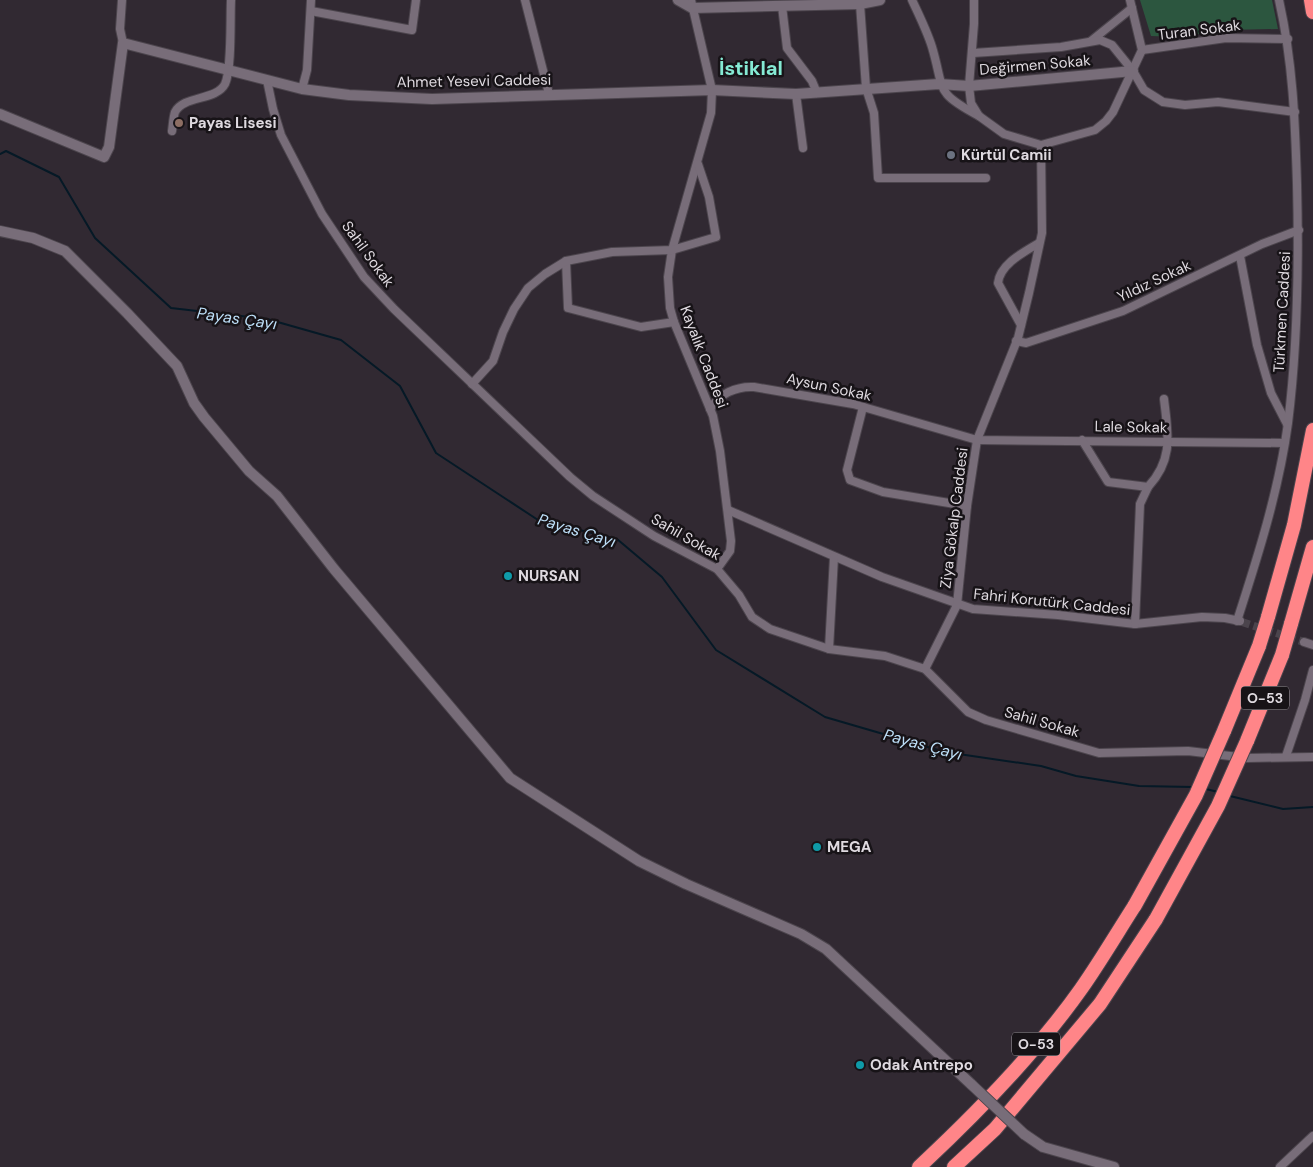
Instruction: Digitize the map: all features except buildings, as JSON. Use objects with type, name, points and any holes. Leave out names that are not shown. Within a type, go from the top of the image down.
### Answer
[{"type":"highway","points":[[1311,0],[1313,12]]},
{"type":"highway","name":"O-53","points":[[918,1167],[977,1112],[1080,990],[1135,905],[1196,795],[1259,646],[1294,525],[1313,430]]},
{"type":"highway","name":"O-53","points":[[954,1167],[995,1129],[1062,1051],[1100,1004],[1156,919],[1218,806],[1247,741],[1282,654],[1313,547]]},
{"type":"highway","points":[[967,1167],[1062,1051]]},
{"type":"street","points":[[0,114],[104,157],[109,147],[123,43],[120,29],[122,0]]},
{"type":"street","points":[[172,131],[176,110],[180,106],[221,89],[230,70],[231,0]]},
{"type":"street","points":[[302,89],[307,70],[311,0]]},
{"type":"street","points":[[310,11],[412,30],[416,0]]},
{"type":"street","points":[[525,0],[549,94]]},
{"type":"street","points":[[673,0],[691,4],[847,2],[860,4],[880,0]]},
{"type":"street","points":[[678,0],[691,4]]},
{"type":"street","points":[[912,0],[932,47],[939,84],[956,104],[979,116],[1004,134],[1041,145],[1095,130],[1106,121],[1134,71],[1142,50],[1131,4],[1091,41]]},
{"type":"street","points":[[974,0],[973,53],[969,86],[972,103],[979,116]]},
{"type":"street","name":"Türkmen Caddesi","points":[[1240,621],[1265,534],[1288,424],[1300,273],[1295,112],[1288,39],[1279,0]]},
{"type":"street","name":"Kayalık Caddesi","points":[[691,4],[712,90],[711,113],[672,250],[668,277],[670,308],[674,322],[710,409],[720,451],[728,510],[730,551],[717,569]]},
{"type":"street","points":[[779,4],[787,48],[812,81],[817,93]]},
{"type":"street","points":[[860,4],[866,88],[874,113],[878,178],[986,178]]},
{"type":"street","name":"Turan Sokak","points":[[1142,50],[1226,38],[1288,39]]},
{"type":"street","points":[[973,53],[1061,47],[1091,41],[1109,42],[1134,71],[1144,90],[1163,102],[1185,105],[1218,102],[1295,112]]},
{"type":"street","name":"Ahmet Yesevi Caddesi","points":[[123,43],[302,89],[349,95],[432,99],[712,90],[796,94],[939,84]]},
{"type":"street","name":"Değirmen Sokak","points":[[939,84],[969,86],[1134,71]]},
{"type":"street","name":"Sahil Sokak","points":[[267,80],[281,134],[322,214],[364,277],[394,309],[472,384],[593,496],[654,536],[717,569],[735,589],[752,617],[770,629],[829,649],[884,656],[925,669],[968,712],[1020,732],[1099,753],[1188,752],[1247,758],[1313,756]]},
{"type":"street","points":[[796,94],[803,148]]},
{"type":"street","name":"Ziya Gökalp Caddesi","points":[[957,605],[967,506],[977,440],[1016,341],[1039,243],[1043,212],[1041,145]]},
{"type":"street","points":[[472,384],[494,361],[503,332],[514,308],[528,288],[545,274],[566,261],[612,252],[672,250],[716,237],[709,197],[698,162]]},
{"type":"street","name":"Yıldız Sokak","points":[[1016,341],[1026,344],[1123,311],[1262,244],[1298,230]]},
{"type":"street","points":[[0,231],[33,238],[65,251],[177,366],[194,403],[204,417],[249,471],[277,496],[340,576],[510,778],[639,861],[686,884],[801,934],[826,949],[1024,1134],[1043,1147],[1114,1167]]},
{"type":"street","points":[[1021,325],[1001,290],[998,283],[999,275],[1007,265],[1039,243]]},
{"type":"street","points":[[1240,256],[1250,299],[1257,345],[1271,394],[1288,424]]},
{"type":"street","points":[[566,261],[568,308],[641,327],[674,322]]},
{"type":"street","name":"Aysun Sokak","points":[[710,409],[719,398],[742,386],[769,389],[863,407],[977,440]]},
{"type":"street","points":[[1135,624],[1140,504],[1148,487],[1159,475],[1169,441],[1164,398]]},
{"type":"street","points":[[863,407],[847,470],[850,480],[883,492],[967,506]]},
{"type":"street","name":"Lale Sokak","points":[[977,440],[1284,443]]},
{"type":"street","points":[[1082,440],[1108,482],[1148,487]]},
{"type":"street","name":"Fahri Korutürk Caddesi","points":[[728,510],[882,577],[957,605],[995,612],[1058,615],[1135,624],[1202,617],[1240,621]]},
{"type":"street","points":[[829,649],[834,557]]},
{"type":"street","points":[[925,669],[957,605]]},
{"type":"street","points":[[1304,642],[1313,645]]},
{"type":"street","points":[[1286,756],[1306,700],[1313,670]]},
{"type":"street","points":[[1280,1167],[1313,1136]]},
{"type":"green space","points":[[1140,0],[1272,0],[1278,29],[1227,30],[1178,37],[1151,36]]},
{"type":"waterway","name":"Payas Çayı","points":[[0,154],[6,151],[59,177],[95,238],[171,308],[267,319],[341,340],[400,386],[436,453],[538,520],[617,539],[662,577],[716,650],[825,717],[945,752],[1041,766],[1076,776],[1139,786],[1193,787]]},
{"type":"waterway","name":"Payas Çayı","points":[[1206,789],[1218,792]]},
{"type":"waterway","name":"Payas Çayı","points":[[1230,796],[1283,809],[1313,807]]},
{"type":"tunnel","points":[[1242,622],[1304,642]]},
{"type":"place","name":"Payas Lisesi","points":[[179,123]]},
{"type":"place","name":"Kürtül Camii","points":[[951,155]]},
{"type":"place","name":"NURSAN","points":[[508,576]]},
{"type":"place","name":"MEGA","points":[[817,847]]},
{"type":"place","name":"Odak Antrepo","points":[[860,1065]]},
{"type":"district","name":"İstiklal","points":[[751,68]]}]
